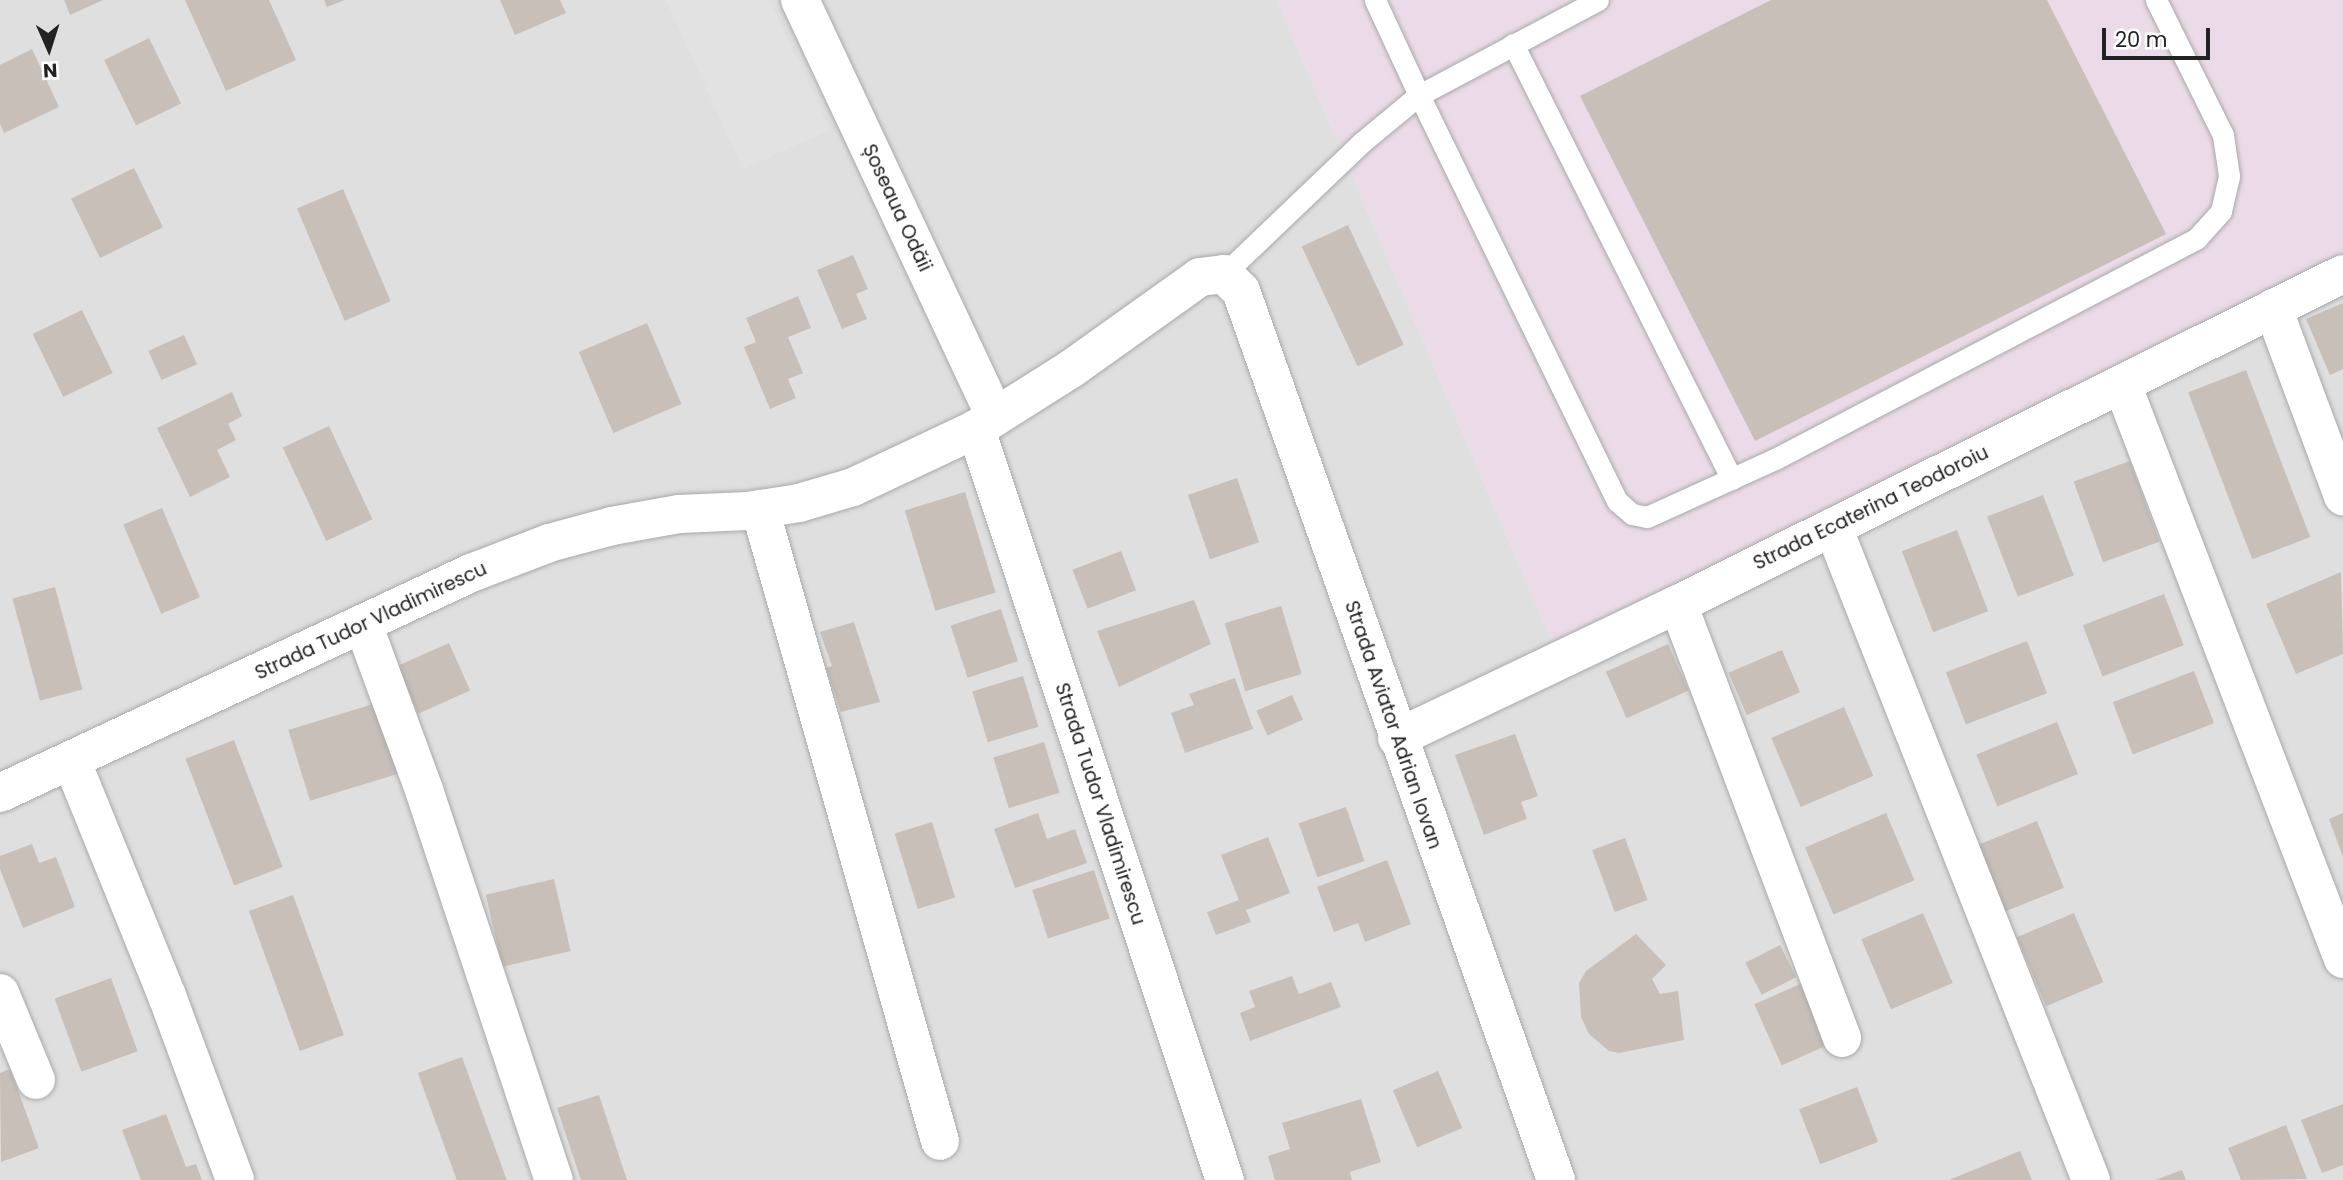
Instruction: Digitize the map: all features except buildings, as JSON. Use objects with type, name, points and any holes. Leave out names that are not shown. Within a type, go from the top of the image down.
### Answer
[{"type":"street","name":"Șoseaua Odăii","points":[[800,0],[985,423]]},
{"type":"street","name":"Strada Tudor Vladimirescu","points":[[0,793],[72,762],[471,573],[549,543],[612,526],[679,514],[760,509],[799,503],[853,487],[985,423],[1071,369],[1200,277],[1224,274]]},
{"type":"street","name":"Strada Aviator Adrian Iovan","points":[[1224,274],[1241,291],[1396,738],[1556,1180]]},
{"type":"street","name":"Strada Ecaterina Teodoroiu","points":[[1396,738],[1678,604],[2343,274]]},
{"type":"street","points":[[2273,308],[2343,496]]},
{"type":"street","points":[[2122,384],[2343,959]]},
{"type":"street","name":"Strada Tudor Vladimirescu","points":[[985,423],[1225,1180]]},
{"type":"street","points":[[760,509],[940,1141]]},
{"type":"street","points":[[1833,527],[2091,1180]]},
{"type":"street","points":[[1678,604],[1842,1038]]},
{"type":"street","points":[[363,624],[433,815],[554,1180]]},
{"type":"street","points":[[72,762],[167,996],[235,1180]]},
{"type":"street","points":[[0,993],[36,1080]]},
{"type":"lane","points":[[1375,0],[1617,501],[1632,514],[1647,517],[1732,479],[2020,333],[2197,238],[2221,211],[2229,176],[2223,135],[2156,0]]},
{"type":"lane","points":[[1224,274],[1361,143],[1419,95],[1598,0]]},
{"type":"lane","points":[[1513,44],[1732,479]]},
{"type":"shaded area","points":[[0,0],[1277,0],[1558,655],[2343,252],[2343,1180],[0,1180]]},
{"type":"shaded area","points":[[666,0],[769,0],[830,130],[743,169]]},
{"type":"shaded area","points":[[1277,0],[2343,0],[2343,252],[1558,655]]}]
